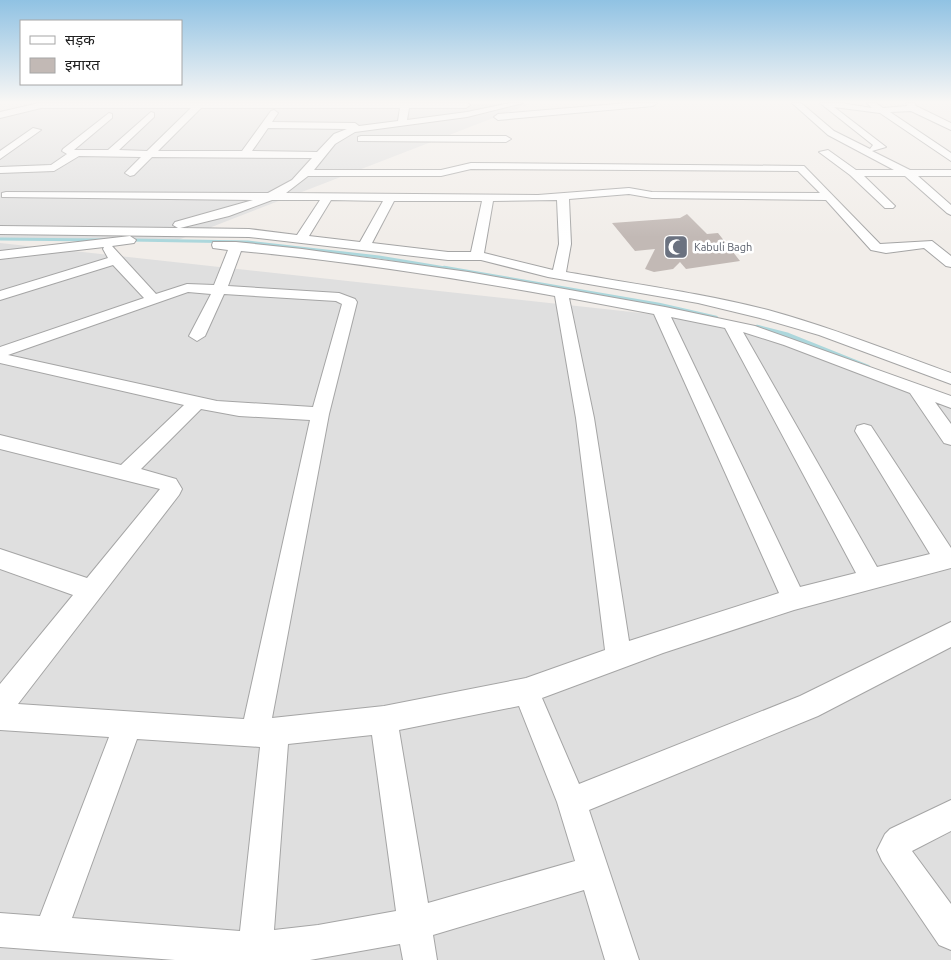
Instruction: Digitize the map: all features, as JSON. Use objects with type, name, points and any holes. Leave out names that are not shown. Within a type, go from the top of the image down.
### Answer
[{"type":"street","points":[[0,156],[11,148]]},
{"type":"street","points":[[70,148],[67,150],[76,154],[322,155]]},
{"type":"street","points":[[111,153],[116,148]]},
{"type":"street","points":[[130,173],[154,148]]},
{"type":"street","points":[[245,154],[250,148]]},
{"type":"street","points":[[0,255],[127,241],[267,198],[296,182],[327,148]]},
{"type":"street","points":[[862,148],[908,173],[951,211]]},
{"type":"street","points":[[936,148],[951,158]]},
{"type":"street","points":[[824,152],[854,173],[889,206]]},
{"type":"street","points":[[1,170],[51,169],[76,154]]},
{"type":"street","points":[[0,156],[20,158],[1,170]]},
{"type":"street","points":[[306,173],[441,173],[471,166],[803,169],[879,248],[927,244],[951,263]]},
{"type":"street","points":[[752,168],[775,196]]},
{"type":"street","points":[[854,173],[951,173]]},
{"type":"street","points":[[6,195],[488,198],[563,196],[629,191],[652,195],[829,197]]},
{"type":"street","points":[[563,196],[565,244],[560,283],[585,418],[619,657]]},
{"type":"street","points":[[301,238],[327,198]]},
{"type":"street","points":[[366,245],[390,198]]},
{"type":"street","points":[[477,256],[488,198]]},
{"type":"street","points":[[938,200],[951,200]]},
{"type":"street","points":[[0,230],[249,233],[366,245],[448,256],[477,256],[560,283],[660,310],[731,325],[790,342],[951,402]]},
{"type":"street","points":[[127,241],[236,246],[698,299],[764,314],[833,335],[951,379]]},
{"type":"street","points":[[106,244],[116,260],[152,298]]},
{"type":"street","points":[[0,246],[33,247],[41,251]]},
{"type":"street","points":[[197,336],[220,289],[236,246]]},
{"type":"street","points":[[0,296],[116,260]]},
{"type":"street","points":[[0,352],[152,298],[187,288],[338,297],[350,302],[320,414],[265,734],[256,954]]},
{"type":"street","points":[[660,310],[794,599]]},
{"type":"street","points":[[731,325],[872,580]]},
{"type":"street","points":[[0,358],[238,410],[320,414]]},
{"type":"street","points":[[916,389],[951,438]]},
{"type":"street","points":[[125,473],[198,402]]},
{"type":"street","points":[[0,716],[265,734],[384,720],[526,691],[619,657],[794,599],[949,559],[864,431]]},
{"type":"street","points":[[0,442],[169,484],[172,489],[171,493],[90,590],[0,705]]},
{"type":"street","points":[[0,559],[90,590]]},
{"type":"street","points":[[572,802],[808,706],[951,634]]},
{"type":"street","points":[[526,691],[572,802],[622,960]]},
{"type":"street","points":[[384,720],[420,960]]},
{"type":"street","points":[[50,933],[128,725]]},
{"type":"street","points":[[951,815],[902,839],[894,845],[893,850],[951,933]]},
{"type":"street","points":[[0,930],[50,933],[256,954],[415,924],[594,871]]},
{"type":"shaded area","points":[[0,148],[416,148],[178,240],[0,238]]},
{"type":"shaded area","points":[[0,243],[742,324],[788,335],[951,407],[951,960],[0,960]]},
{"type":"building","name":"Kabuli Bagh","points":[[687,214],[707,234],[718,233],[740,261],[686,269],[680,262],[673,269],[654,272],[645,269],[655,249],[635,251],[612,223],[680,218]]},
{"type":"waterway","points":[[0,239],[103,240]]},
{"type":"waterway","points":[[130,240],[248,242],[379,257],[451,269]]},
{"type":"waterway","points":[[444,268],[659,305],[716,318]]},
{"type":"waterway","points":[[757,327],[788,335],[868,367]]},
{"type":"place","name":"Kabuli Bagh","points":[[676,247]]}]
